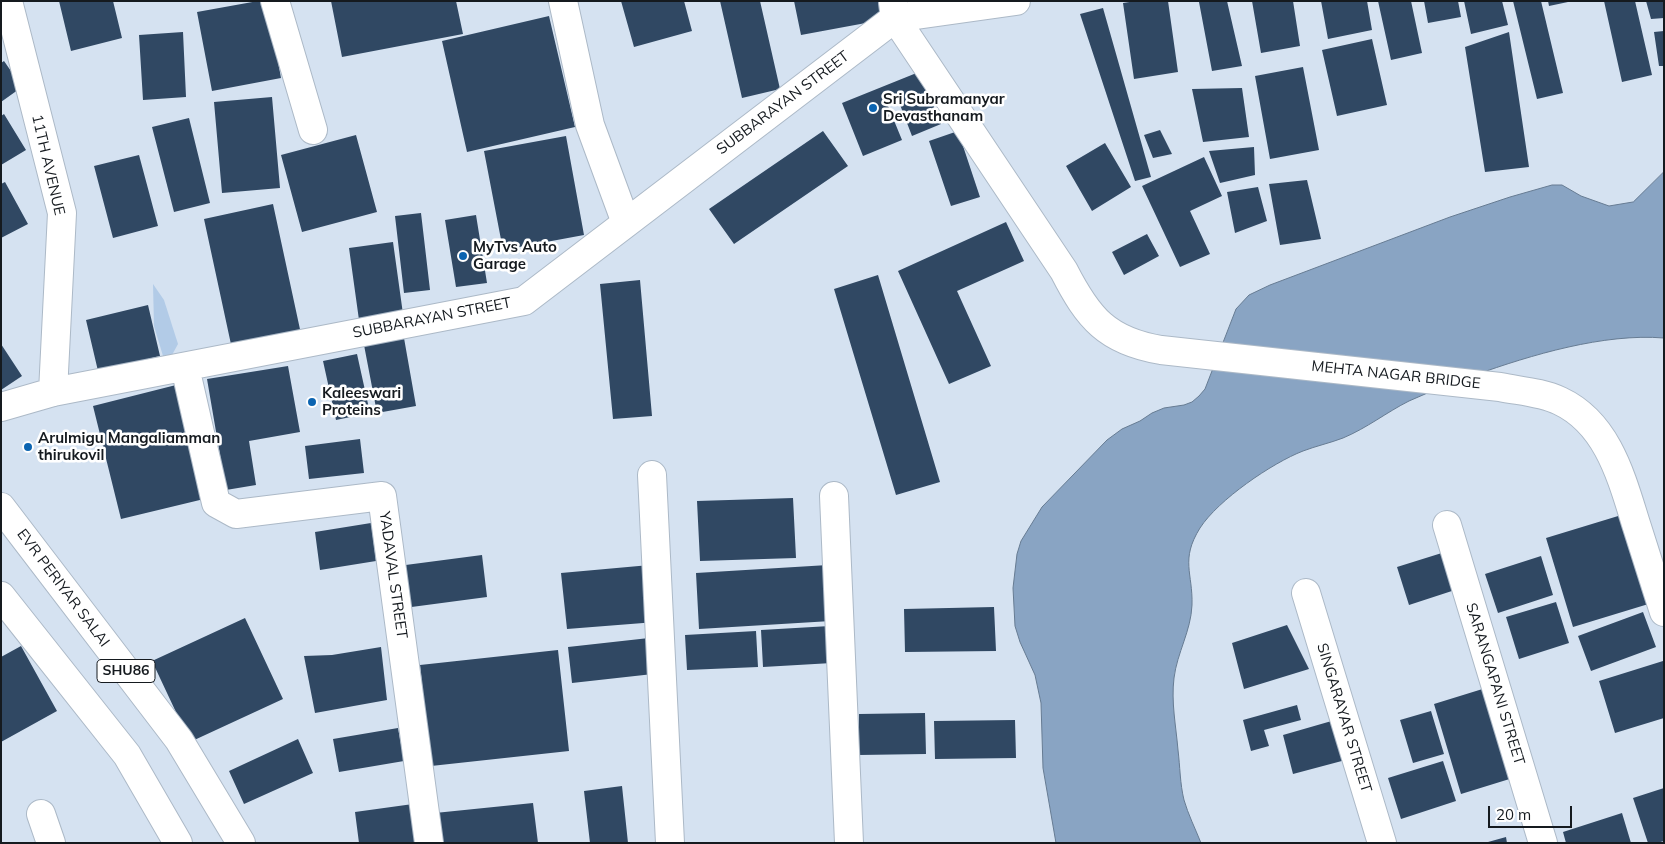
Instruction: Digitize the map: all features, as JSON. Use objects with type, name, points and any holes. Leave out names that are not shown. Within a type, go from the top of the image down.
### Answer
[{"type":"street","name":"11TH AVENUE","points":[[8,1],[62,213],[53,392]]},
{"type":"street","points":[[275,1],[313,130]]},
{"type":"street","points":[[563,1],[590,126],[626,223]]},
{"type":"street","points":[[894,10],[1016,1]]},
{"type":"street","name":"SUBBARAYAN STREET","points":[[1,407],[53,392],[524,300],[626,223],[894,10]]},
{"type":"street","name":"MEHTA NAGAR BRIDGE","points":[[894,10],[1064,271],[1082,303],[1103,326],[1121,338],[1140,346],[1161,350],[1472,383],[1544,396],[1559,401],[1572,408],[1592,424],[1614,458],[1628,496],[1664,612]]},
{"type":"street","name":"YADAVAL STREET","points":[[185,367],[216,503],[236,514],[382,496],[429,843]]},
{"type":"street","points":[[652,475],[670,843]]},
{"type":"street","points":[[834,496],[848,843]]},
{"type":"street","name":"EVR PERIYAR SALAI","points":[[1,507],[179,740],[241,843]]},
{"type":"street","name":"SARANGAPANI STREET","points":[[1447,525],[1543,843]]},
{"type":"street","name":"SINGARAYAR STREET","points":[[1306,593],[1382,843]]},
{"type":"street","name":"SHU86","points":[[1,596],[127,755],[178,843]]},
{"type":"street","points":[[41,814],[51,843]]},
{"type":"shaded area","points":[[1664,172],[1664,338],[1641,337],[1593,342],[1544,353],[1475,375],[1409,401],[1343,438],[1290,457],[1276,464],[1232,494],[1208,517],[1200,528],[1190,549],[1191,615],[1178,660],[1173,687],[1173,705],[1184,800],[1201,843],[1056,843],[1043,768],[1041,703],[1035,675],[1015,626],[1013,588],[1017,554],[1021,541],[1042,507],[1107,440],[1122,429],[1152,413],[1164,408],[1184,405],[1192,402],[1199,396],[1205,389],[1236,309],[1249,295],[1270,285],[1450,217],[1552,185],[1562,185],[1581,196],[1609,206],[1633,202]]},
{"type":"shaded area","points":[[153,284],[164,300],[178,344],[166,366],[154,326]]},
{"type":"building","points":[[59,1],[113,1],[122,38],[71,51]]},
{"type":"building","points":[[267,1],[281,78],[212,91],[197,12]]},
{"type":"building","points":[[331,1],[456,1],[463,34],[342,57]]},
{"type":"building","points":[[621,1],[684,1],[692,31],[634,47]]},
{"type":"building","points":[[720,1],[760,1],[780,89],[742,98]]},
{"type":"building","points":[[794,1],[879,1],[882,20],[801,35]]},
{"type":"building","points":[[1168,1],[1178,72],[1134,79],[1123,3]]},
{"type":"building","points":[[1227,1],[1242,66],[1212,71],[1199,2]]},
{"type":"building","points":[[1252,1],[1293,1],[1300,46],[1261,53]]},
{"type":"building","points":[[1321,1],[1367,1],[1372,30],[1328,39]]},
{"type":"building","points":[[1378,1],[1411,1],[1422,53],[1391,60]]},
{"type":"building","points":[[1424,1],[1458,1],[1461,17],[1428,23]]},
{"type":"building","points":[[1464,1],[1502,1],[1508,25],[1471,34]]},
{"type":"building","points":[[1513,1],[1541,1],[1563,93],[1537,99]]},
{"type":"building","points":[[1548,1],[1568,1],[1568,2],[1549,6]]},
{"type":"building","points":[[1604,1],[1635,1],[1652,75],[1622,82]]},
{"type":"building","points":[[1646,1],[1664,1],[1664,18],[1651,19]]},
{"type":"building","points":[[1103,8],[1151,177],[1135,181],[1080,14]]},
{"type":"building","points":[[549,16],[575,127],[467,152],[442,41]]},
{"type":"building","points":[[1664,31],[1664,66],[1659,66],[1654,32]]},
{"type":"building","points":[[183,32],[186,97],[143,100],[139,35]]},
{"type":"building","points":[[1509,32],[1529,167],[1485,172],[1465,47]]},
{"type":"building","points":[[1372,39],[1387,105],[1337,116],[1322,50]]},
{"type":"building","points":[[4,61],[22,87],[1,102],[1,63]]},
{"type":"building","points":[[1303,67],[1319,150],[1270,159],[1255,76]]},
{"type":"building","points":[[919,72],[941,124],[912,136],[897,97],[886,101],[902,140],[863,156],[842,103]]},
{"type":"building","points":[[1242,88],[1249,137],[1203,142],[1192,89]]},
{"type":"building","points":[[272,97],[280,188],[222,193],[214,102]]},
{"type":"building","points":[[4,114],[26,150],[1,165],[1,116]]},
{"type":"building","points":[[189,118],[210,203],[174,212],[152,127]]},
{"type":"building","points":[[1160,130],[1172,154],[1153,158],[1144,135]]},
{"type":"building","points":[[823,131],[848,166],[734,244],[709,209]]},
{"type":"building","points":[[958,131],[980,197],[951,206],[929,141]]},
{"type":"building","points":[[356,135],[377,212],[302,232],[281,155]]},
{"type":"building","points":[[566,136],[584,235],[503,250],[484,151]]},
{"type":"building","points":[[1105,143],[1131,187],[1092,211],[1066,166]]},
{"type":"building","points":[[1254,147],[1255,175],[1220,183],[1209,151]]},
{"type":"building","points":[[139,155],[158,226],[113,238],[94,166]]},
{"type":"building","points":[[1204,157],[1222,196],[1190,211],[1210,254],[1180,267],[1142,186]]},
{"type":"building","points":[[1307,180],[1321,239],[1280,245],[1269,184]]},
{"type":"building","points":[[5,182],[28,224],[1,238],[1,184]]},
{"type":"building","points":[[1258,187],[1267,221],[1235,233],[1227,192]]},
{"type":"building","points":[[273,204],[301,334],[232,349],[204,219]]},
{"type":"building","points":[[421,213],[430,290],[404,293],[395,216]]},
{"type":"building","points":[[476,215],[487,283],[456,287],[445,220]]},
{"type":"building","points":[[1006,222],[1024,261],[957,291],[991,366],[949,384],[898,271]]},
{"type":"building","points":[[1147,234],[1159,256],[1124,275],[1112,252]]},
{"type":"building","points":[[393,242],[403,314],[359,320],[349,248]]},
{"type":"building","points":[[878,275],[940,482],[896,495],[834,289]]},
{"type":"building","points":[[640,280],[652,416],[613,419],[600,284]]},
{"type":"building","points":[[148,305],[160,356],[98,371],[86,320]]},
{"type":"building","points":[[404,338],[416,406],[377,413],[364,345]]},
{"type":"building","points":[[1,344],[22,376],[1,390]]},
{"type":"building","points":[[357,354],[370,413],[336,420],[323,361]]},
{"type":"building","points":[[288,366],[300,432],[249,441],[256,485],[226,490],[207,379]]},
{"type":"building","points":[[176,385],[204,499],[121,519],[93,406]]},
{"type":"building","points":[[360,439],[364,473],[309,479],[305,446]]},
{"type":"building","points":[[793,498],[796,558],[700,561],[697,501]]},
{"type":"building","points":[[1628,513],[1655,602],[1573,627],[1546,538]]},
{"type":"building","points":[[371,523],[376,561],[320,570],[315,532]]},
{"type":"building","points":[[1445,552],[1458,589],[1409,605],[1397,567]]},
{"type":"building","points":[[482,555],[487,597],[404,608],[398,566]]},
{"type":"building","points":[[1541,556],[1553,595],[1498,613],[1485,574]]},
{"type":"building","points":[[650,565],[656,622],[567,629],[561,573]]},
{"type":"building","points":[[828,565],[831,621],[699,629],[696,573]]},
{"type":"building","points":[[1556,602],[1569,643],[1519,659],[1506,617]]},
{"type":"building","points":[[994,607],[996,651],[905,652],[904,609]]},
{"type":"building","points":[[1643,612],[1656,647],[1591,671],[1578,636]]},
{"type":"building","points":[[245,618],[283,699],[190,742],[152,661]]},
{"type":"building","points":[[1287,625],[1309,669],[1244,689],[1232,643]]},
{"type":"building","points":[[830,626],[832,663],[763,667],[761,630]]},
{"type":"building","points":[[756,631],[758,667],[687,670],[685,635]]},
{"type":"building","points":[[649,638],[653,674],[572,683],[568,647]]},
{"type":"building","points":[[21,646],[57,711],[1,742],[1,657]]},
{"type":"building","points":[[381,647],[387,700],[315,713],[304,656],[332,655]]},
{"type":"building","points":[[558,650],[569,751],[431,766],[420,665]]},
{"type":"building","points":[[1663,661],[1664,718],[1615,733],[1599,681]]},
{"type":"building","points":[[1489,687],[1516,777],[1461,794],[1434,704]]},
{"type":"building","points":[[1297,705],[1301,720],[1264,730],[1269,746],[1251,751],[1243,720]]},
{"type":"building","points":[[1431,711],[1444,754],[1413,763],[1400,720]]},
{"type":"building","points":[[925,713],[926,754],[859,755],[859,714]]},
{"type":"building","points":[[1342,718],[1353,758],[1293,774],[1283,735]]},
{"type":"building","points":[[1015,720],[1016,758],[935,759],[934,721]]},
{"type":"building","points":[[398,728],[404,761],[339,772],[333,739]]},
{"type":"building","points":[[298,739],[313,773],[244,804],[229,771]]},
{"type":"building","points":[[1443,761],[1456,801],[1401,819],[1388,778]]},
{"type":"building","points":[[622,786],[628,843],[590,843],[584,791]]},
{"type":"building","points":[[1664,788],[1664,841],[1648,843],[1633,798]]},
{"type":"building","points":[[533,803],[538,843],[438,843],[435,813]]},
{"type":"building","points":[[413,804],[418,843],[359,843],[355,812]]},
{"type":"building","points":[[1622,813],[1631,843],[1566,843],[1563,832]]},
{"type":"building","points":[[1506,837],[1507,843],[1488,843],[1488,842]]},
{"type":"place","name":"Sri Subramanyar Devasthanam","points":[[873,108]]},
{"type":"place","name":"MyTvs Auto Garage","points":[[463,256]]},
{"type":"place","name":"Kaleeswari Proteins","points":[[312,402]]},
{"type":"place","name":"Arulmigu Mangaliamman thirukovil","points":[[28,447]]}]
